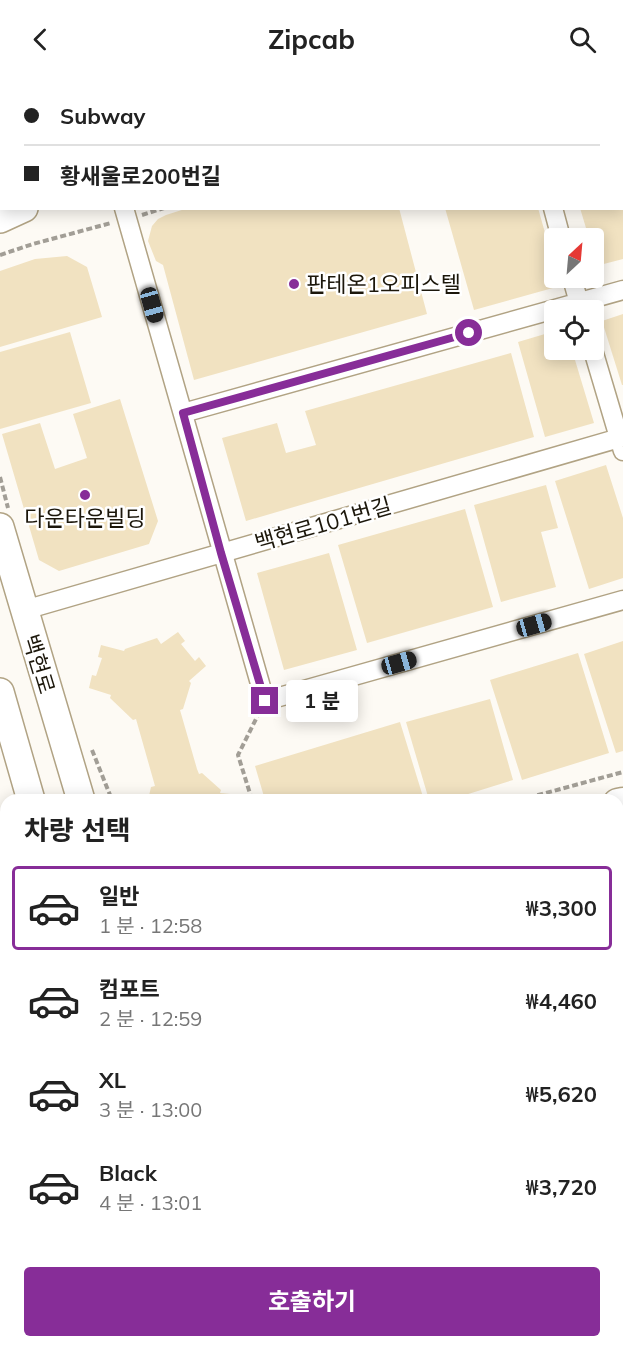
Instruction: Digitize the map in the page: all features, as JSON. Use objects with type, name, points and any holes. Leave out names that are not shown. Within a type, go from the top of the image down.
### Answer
[{"type":"main road","points":[[0,219],[20,210]]},
{"type":"main road","name":"백현로","points":[[0,527],[79,794]]},
{"type":"main road","name":"백현로","points":[[0,692],[29,794]]},
{"type":"street","points":[[554,210],[558,228]]},
{"type":"street","points":[[125,214],[265,701],[623,600]]},
{"type":"street","points":[[598,300],[623,290]]},
{"type":"street","points":[[183,413],[544,317]]},
{"type":"street","points":[[596,360],[622,442]]},
{"type":"street","name":"백현로101번길","points":[[24,612],[221,553],[622,442]]},
{"type":"path","points":[[0,255],[125,214],[151,210]]},
{"type":"path","points":[[250,794],[238,755],[265,701]]},
{"type":"path","points":[[542,794],[623,772]]},
{"type":"building","name":"판테온1오피스텔","points":[[182,210],[400,210],[427,314],[194,380],[163,265],[156,261],[148,241],[152,226],[166,215]]},
{"type":"building","points":[[446,210],[539,210],[544,229],[544,288],[553,288],[474,310]]},
{"type":"building","points":[[581,210],[623,210],[623,259],[604,264],[604,228],[586,228]]},
{"type":"building","points":[[67,256],[87,267],[102,317],[0,347],[0,271],[35,259]]},
{"type":"building","points":[[623,314],[623,385],[604,327],[604,320]]},
{"type":"building","points":[[70,332],[91,403],[0,429],[0,352]]},
{"type":"building","points":[[544,334],[544,360],[575,360],[594,423],[545,437],[518,342]]},
{"type":"building","points":[[511,353],[534,437],[246,521],[222,438],[277,423],[286,453],[316,445],[305,411]]},
{"type":"building","name":"다운타운빌딩","points":[[120,399],[158,521],[149,544],[59,571],[39,560],[2,434],[40,423],[55,469],[87,458],[73,414]]},
{"type":"building","points":[[606,465],[623,518],[623,578],[589,589],[555,481]]},
{"type":"building","points":[[546,485],[558,528],[541,532],[556,587],[501,602],[474,505]]},
{"type":"building","points":[[465,509],[493,607],[367,643],[338,545]]},
{"type":"building","points":[[329,553],[357,650],[284,670],[257,573]]},
{"type":"building","points":[[178,632],[185,641],[181,644],[195,661],[199,657],[206,666],[189,681],[191,683],[183,709],[180,710],[199,774],[202,773],[221,790],[220,793],[230,794],[149,794],[151,787],[155,786],[136,719],[133,720],[110,698],[111,695],[89,688],[92,675],[96,676],[102,658],[98,657],[101,645],[124,651],[157,638],[161,644]]},
{"type":"building","points":[[623,641],[623,751],[616,753],[584,654]]},
{"type":"building","points":[[578,653],[609,753],[522,780],[490,680]]},
{"type":"building","points":[[490,699],[513,780],[468,794],[427,794],[406,722]]},
{"type":"building","points":[[400,722],[422,794],[263,794],[255,766]]},
{"type":"place","name":"판테온1오피스텔","points":[[294,284]]},
{"type":"place","name":"다운타운빌딩","points":[[85,495]]},
{"type":"route","points":[[265,701],[183,413],[469,333]]}]
